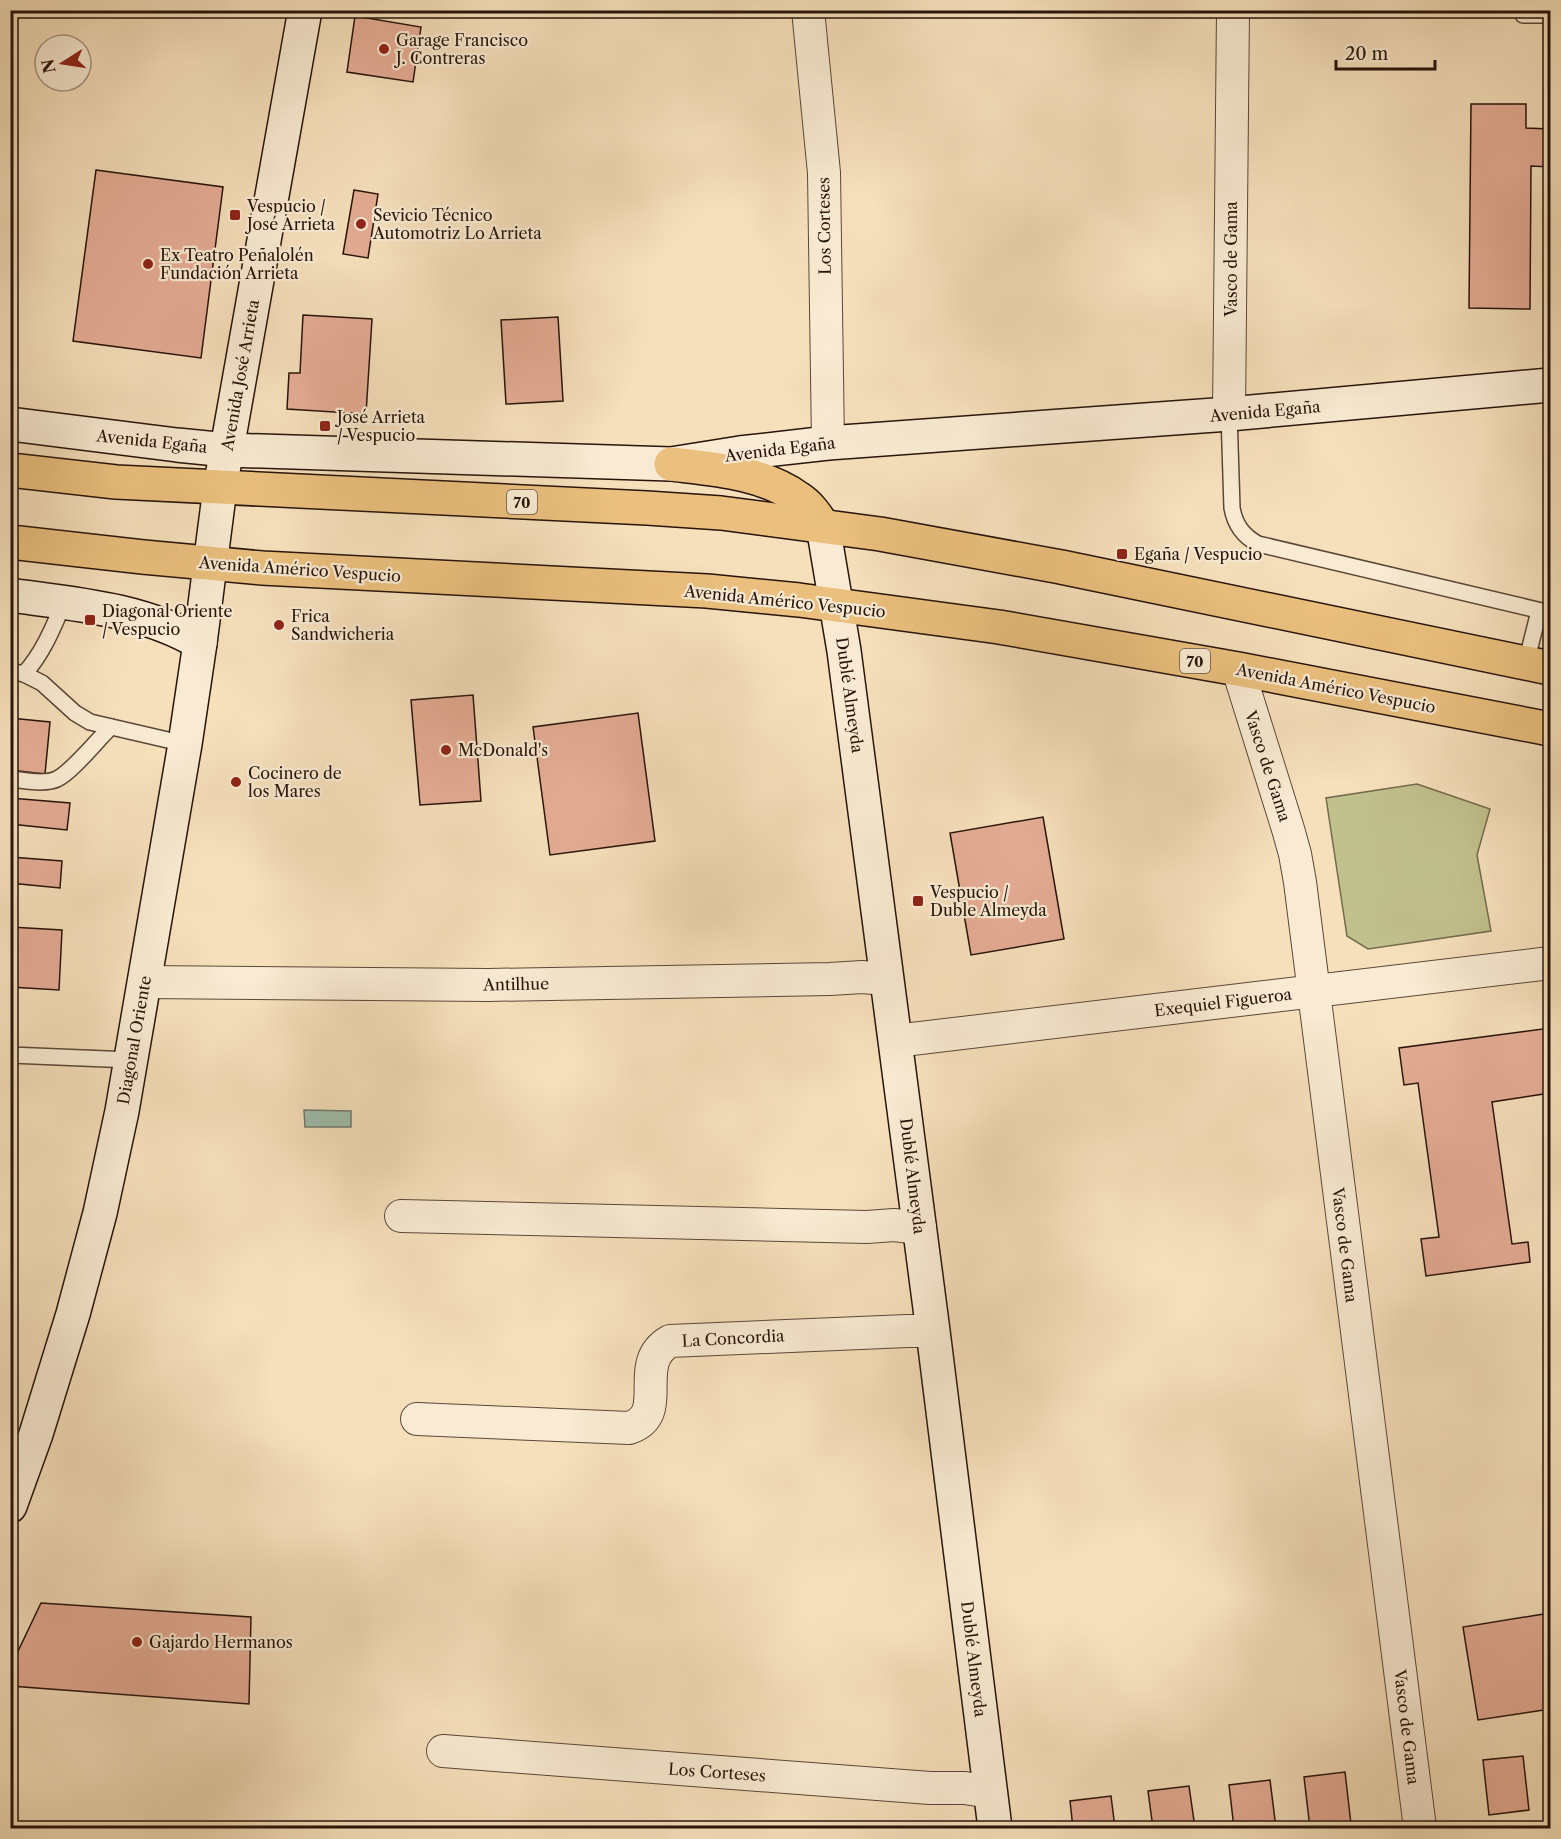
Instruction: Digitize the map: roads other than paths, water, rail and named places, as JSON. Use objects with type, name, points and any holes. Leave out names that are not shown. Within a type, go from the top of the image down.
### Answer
[{"type":"main road","name":"Avenida José Arrieta","points":[[210,564],[220,488],[305,10]]},
{"type":"main road","name":"Avenida Egaña","points":[[10,424],[227,450],[671,464],[828,442],[1229,414],[1551,385]]},
{"type":"main road","points":[[671,464],[731,472],[769,483],[798,498],[813,511],[823,526]]},
{"type":"main road","name":"70","points":[[10,470],[116,482],[721,513],[880,534],[1061,567],[1542,665]]},
{"type":"main road","name":"Dublé Almeyda","points":[[823,526],[837,604],[920,1228],[995,1828]]},
{"type":"main road","name":"Avenida Américo Vespucio","points":[[10,542],[262,568],[707,591],[837,604],[999,627],[1238,669],[1551,729]]},
{"type":"main road","name":"Diagonal Oriente","points":[[10,1506],[59,1365],[111,1162],[131,1060],[185,744],[210,564]]},
{"type":"main road","points":[[10,595],[64,602],[144,617],[200,643]]},
{"type":"street","name":"Los Corteses","points":[[808,10],[824,173],[828,442]]},
{"type":"street","name":"Vasco de Gama","points":[[1229,414],[1233,10]]},
{"type":"street","name":"Vasco de Gama","points":[[1238,669],[1295,854],[1420,1828]]},
{"type":"street","name":"Exequiel Figueroa","points":[[895,1041],[1551,963]]},
{"type":"street","name":"Antilhue","points":[[144,982],[488,985],[818,980],[862,977],[887,979]]},
{"type":"street","points":[[401,1216],[867,1227],[894,1225],[920,1228]]},
{"type":"street","name":"La Concordia","points":[[417,1419],[629,1428],[643,1421],[648,1413],[651,1367],[654,1356],[669,1341],[933,1331]]},
{"type":"street","name":"Los Corteses","points":[[443,1751],[930,1788],[966,1788],[990,1792]]},
{"type":"lane","points":[[1523,15],[1551,15]]},
{"type":"lane","name":"Vasco de Gama","points":[[1229,414],[1232,508],[1234,519],[1247,538],[1258,544],[1545,612]]},
{"type":"lane","points":[[17,673],[36,660],[64,602]]},
{"type":"lane","points":[[1542,665],[1545,612]]},
{"type":"lane","points":[[17,673],[42,683],[75,713],[90,722],[185,744]]},
{"type":"lane","points":[[10,779],[44,781],[57,779],[111,727]]},
{"type":"lane","points":[[10,1055],[131,1060]]},
{"type":"place","name":"Garage Francisco J. Contreras","points":[[384,49]]},
{"type":"place","name":"Vespucio / José Arrieta","points":[[235,215]]},
{"type":"place","name":"Sevicio Técnico Automotriz Lo Arrieta","points":[[361,224]]},
{"type":"place","name":"Ex Teatro Peñalolén Fundación Arrieta","points":[[148,264]]},
{"type":"place","name":"José Arrieta / Vespucio","points":[[325,426]]},
{"type":"place","name":"Egaña / Vespucio","points":[[1122,554]]},
{"type":"place","name":"Diagonal Oriente / Vespucio","points":[[90,620]]},
{"type":"place","name":"Frica Sandwicheria","points":[[279,625]]},
{"type":"place","name":"McDonald's","points":[[446,750]]},
{"type":"place","name":"Cocinero de los Mares","points":[[236,782]]},
{"type":"place","name":"Vespucio / Duble Almeyda","points":[[918,901]]},
{"type":"place","name":"Gajardo Hermanos","points":[[137,1642]]}]
